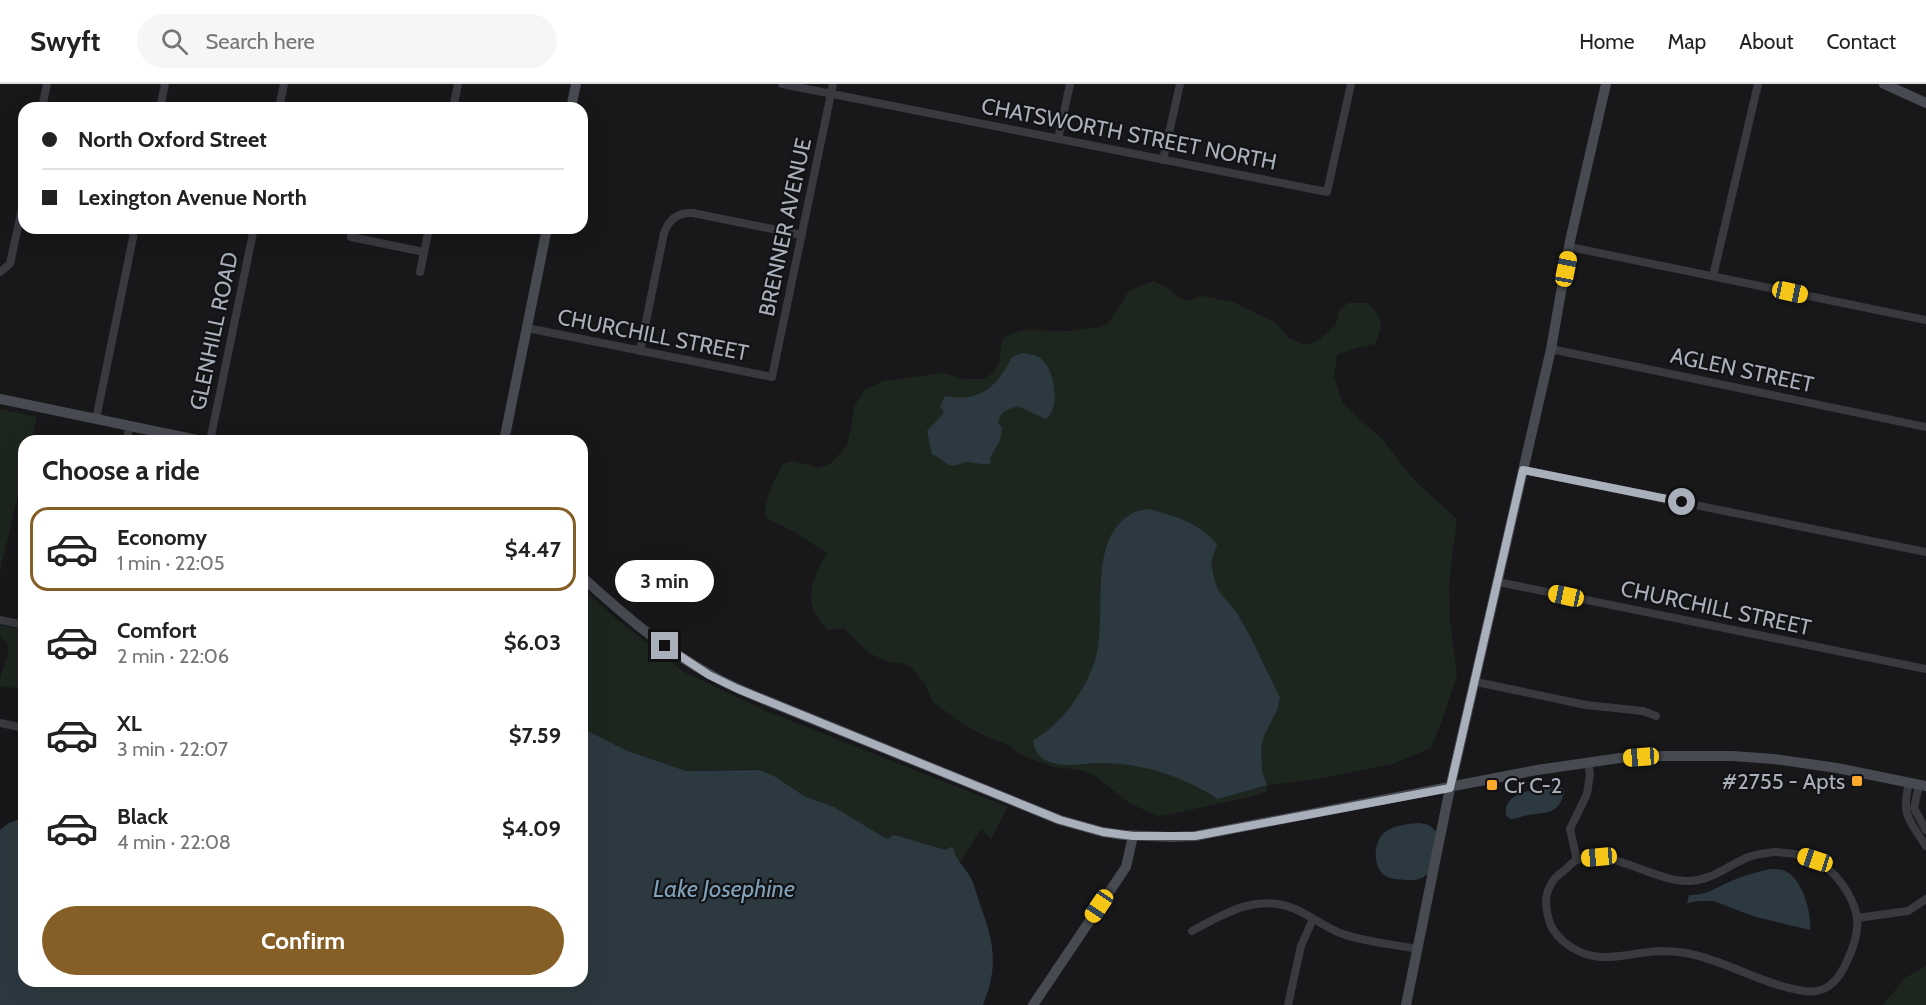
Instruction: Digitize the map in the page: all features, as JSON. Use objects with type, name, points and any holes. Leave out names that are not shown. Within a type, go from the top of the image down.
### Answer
[{"type":"main road","points":[[572,102],[576,84]]},
{"type":"main road","points":[[1406,1005],[1450,788],[1551,349],[1570,247],[1606,84]]},
{"type":"main road","points":[[1884,84],[1926,103]]},
{"type":"main road","points":[[505,435],[546,234]]},
{"type":"main road","points":[[0,399],[173,435]]},
{"type":"main road","points":[[588,582],[652,637],[693,665],[730,685],[1060,820],[1103,832],[1171,837],[1217,833],[1588,762],[1662,756],[1732,756],[1815,765],[1918,785]]},
{"type":"main road","points":[[1033,1005],[1126,867],[1133,836]]},
{"type":"street","points":[[43,102],[47,84]]},
{"type":"street","points":[[161,102],[165,84]]},
{"type":"street","points":[[280,102],[284,84]]},
{"type":"street","points":[[454,102],[458,84]]},
{"type":"street","name":"CHATSWORTH STREET NORTH","points":[[782,84],[1327,192],[1351,84]]},
{"type":"street","name":"BRENNER AVENUE","points":[[772,377],[833,84]]},
{"type":"street","points":[[1058,139],[1070,84]]},
{"type":"street","points":[[1163,160],[1180,84]]},
{"type":"street","points":[[1713,276],[1758,84]]},
{"type":"street","points":[[640,351],[664,232],[666,226],[675,217],[693,213],[802,235]]},
{"type":"street","points":[[2,271],[10,264],[18,228]]},
{"type":"street","points":[[96,419],[134,234]]},
{"type":"street","name":"GLENHILL ROAD","points":[[211,435],[253,234]]},
{"type":"street","points":[[420,272],[428,234]]},
{"type":"street","points":[[351,237],[424,252]]},
{"type":"street","points":[[1570,247],[1926,320]]},
{"type":"street","name":"CHURCHILL STREET","points":[[527,328],[772,377]]},
{"type":"street","name":"AGLEN STREET","points":[[1551,349],[1926,427]]},
{"type":"street","points":[[128,435],[130,426]]},
{"type":"street","points":[[1523,470],[1926,552]]},
{"type":"street","name":"CHURCHILL STREET","points":[[1498,582],[1926,669]]},
{"type":"street","points":[[0,620],[18,624]]},
{"type":"street","points":[[1476,682],[1586,705],[1643,711],[1656,716]]},
{"type":"street","points":[[0,723],[18,727]]},
{"type":"street","points":[[1576,860],[1570,830],[1587,794],[1590,774],[1588,762]]},
{"type":"street","points":[[1918,785],[1914,808],[1926,830]]},
{"type":"street","points":[[1918,785],[1905,808],[1907,818],[1926,846]]},
{"type":"street","points":[[1775,852],[1795,854],[1815,860],[1833,873],[1845,890],[1857,918],[1851,953],[1843,971],[1832,985],[1817,992],[1764,982],[1712,959],[1678,952],[1658,951],[1619,957],[1584,954],[1558,937],[1550,924],[1545,903],[1547,891],[1554,879],[1576,860],[1599,857],[1615,860],[1665,879],[1691,881],[1717,875],[1744,859],[1775,852]]},
{"type":"street","points":[[1857,918],[1908,911],[1926,899]]},
{"type":"street","points":[[1192,931],[1234,909],[1259,903],[1282,904],[1351,937],[1417,949]]},
{"type":"street","points":[[1288,1005],[1301,946],[1313,919]]},
{"type":"shaded area","points":[[1153,281],[1171,290],[1179,298],[1188,301],[1202,296],[1233,302],[1276,323],[1288,337],[1302,344],[1310,344],[1320,339],[1336,325],[1339,311],[1348,303],[1367,303],[1379,317],[1381,326],[1375,344],[1337,355],[1334,376],[1343,404],[1384,441],[1414,480],[1457,519],[1449,583],[1450,622],[1457,674],[1431,748],[1393,764],[1312,780],[1267,785],[1267,791],[1257,795],[1159,816],[1129,803],[1097,777],[1082,770],[1053,767],[1021,755],[1009,745],[964,725],[932,701],[926,685],[911,667],[889,662],[869,653],[843,628],[828,630],[814,611],[811,602],[813,584],[827,553],[791,530],[765,518],[768,496],[783,464],[793,461],[818,468],[830,464],[847,446],[855,405],[865,390],[884,381],[943,373],[964,379],[984,379],[994,372],[999,362],[1002,340],[1008,335],[1021,330],[1070,331],[1101,327],[1109,322],[1129,291]]},
{"type":"shaded area","points":[[0,409],[37,417],[32,435],[18,435],[18,495],[0,571]]},
{"type":"shaded area","points":[[588,593],[684,672],[766,711],[1008,807],[991,839],[981,829],[960,862],[953,853],[947,850],[921,842],[887,839],[834,807],[804,796],[776,777],[753,769],[686,771],[625,750],[588,731]]},
{"type":"shaded area","points":[[0,625],[18,629],[18,688],[0,686],[8,644],[0,637]]},
{"type":"shaded area","points":[[1926,966],[1926,1005],[1883,1005],[1905,978]]},
{"type":"water","points":[[1022,353],[1040,358],[1049,370],[1055,398],[1051,414],[1046,419],[1018,406],[1005,411],[998,423],[1002,428],[1000,440],[990,458],[991,463],[966,462],[953,466],[932,454],[927,431],[944,413],[940,406],[945,396],[957,398],[978,395],[1000,377],[1012,357]]},
{"type":"water","points":[[1149,509],[1177,517],[1195,526],[1204,531],[1217,545],[1211,562],[1218,590],[1237,613],[1280,698],[1261,748],[1262,771],[1267,785],[1218,799],[1176,777],[1161,772],[1114,763],[1057,764],[1043,759],[1035,749],[1033,740],[1054,725],[1063,715],[1080,693],[1092,669],[1099,640],[1101,580],[1108,542],[1117,526],[1131,514]]},
{"type":"water","name":"Lake Josephine","points":[[588,731],[625,750],[686,771],[759,770],[776,777],[804,796],[834,807],[887,839],[894,835],[947,850],[950,847],[953,848],[972,880],[991,941],[993,965],[983,1005],[0,1005],[0,830],[18,819],[18,987],[588,987]]},
{"type":"water","points":[[1561,787],[1564,791],[1559,804],[1551,811],[1512,819],[1506,815],[1506,807],[1515,796],[1531,790]]},
{"type":"water","points":[[1419,823],[1429,825],[1438,833],[1431,869],[1424,877],[1416,880],[1386,877],[1380,871],[1376,860],[1376,848],[1380,837],[1392,828]]},
{"type":"water","points":[[1770,869],[1785,871],[1801,888],[1807,906],[1810,930],[1756,917],[1713,901],[1687,903],[1689,895],[1705,893],[1739,878]]},
{"type":"place","name":"#2755 - Apts","points":[[1857,781]]},
{"type":"place","name":"Cr C-2","points":[[1492,785]]},
{"type":"route","points":[[665,646],[709,675],[738,689],[1060,820],[1103,832],[1133,836],[1171,837],[1217,833],[1450,788],[1523,470],[1682,502]]}]
